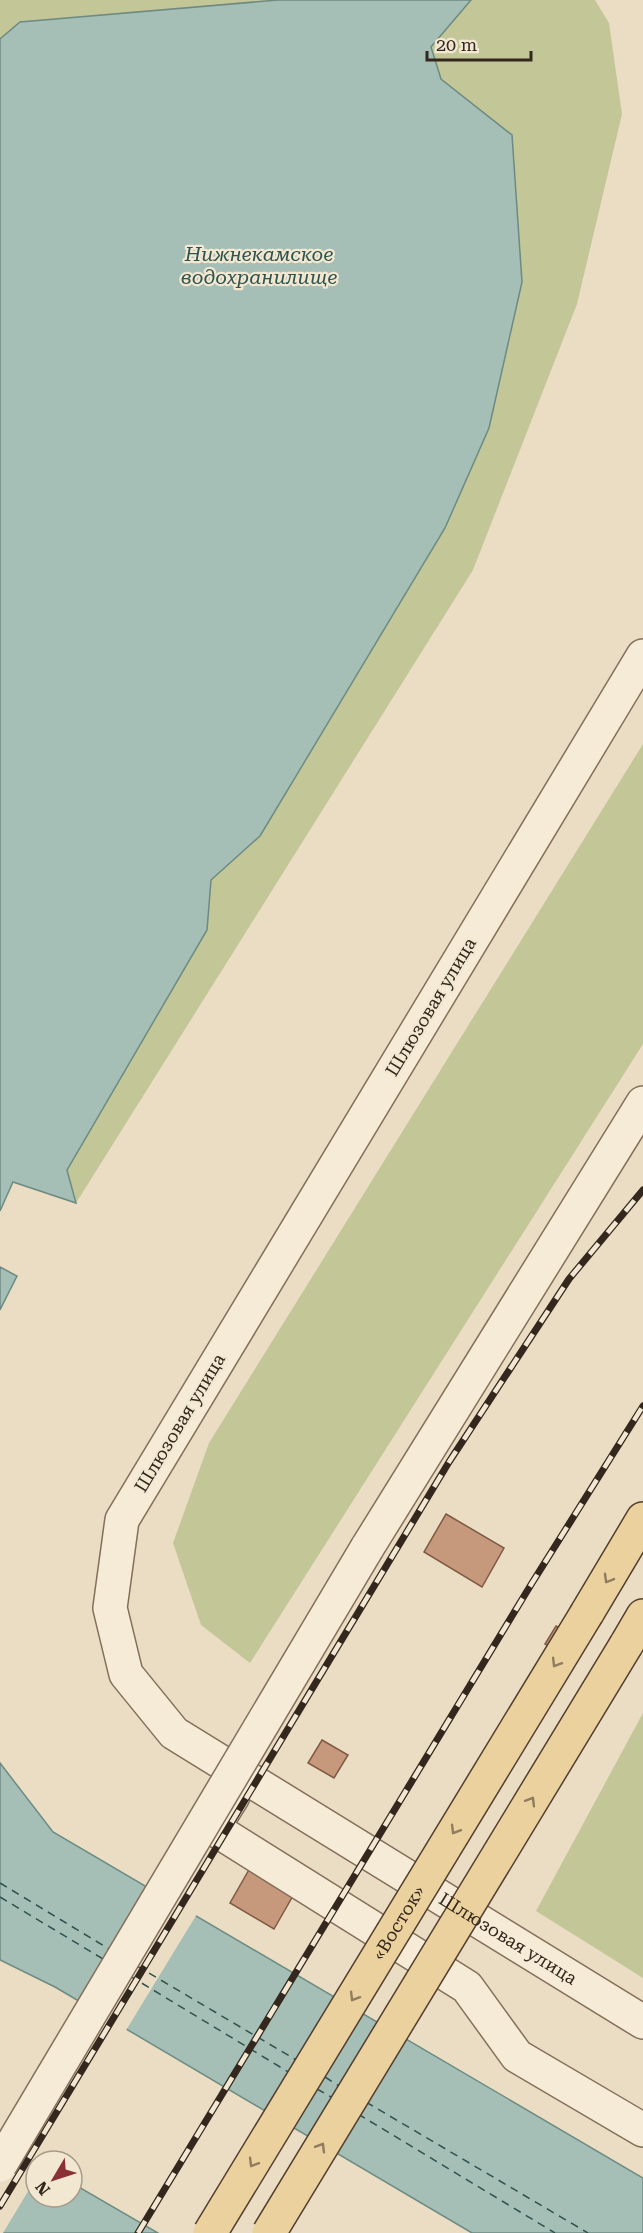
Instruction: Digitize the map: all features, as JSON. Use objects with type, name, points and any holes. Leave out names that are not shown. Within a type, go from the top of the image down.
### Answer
[{"type":"main road","name":"«Восток»","points":[[210,2233],[643,1519]]},
{"type":"main road","points":[[269,2233],[643,1616]]},
{"type":"street","name":"Шлюзовая улица","points":[[643,656],[122,1520],[110,1608],[126,1674],[174,1733],[643,2022]]},
{"type":"street","points":[[0,2165],[367,1548],[643,1103]]},
{"type":"street","points":[[245,1777],[213,1828],[467,1987],[517,2056],[643,2130]]},
{"type":"street","points":[[407,1949],[429,1941],[453,1905]]},
{"type":"green space","points":[[0,0],[278,0],[20,22],[0,39]]},
{"type":"green space","points":[[471,0],[595,0],[609,23],[622,114],[577,304],[473,570],[76,1203],[67,1171],[207,930],[211,880],[260,836],[445,528],[489,428],[512,136],[441,79],[431,47]]},
{"type":"green space","points":[[643,744],[643,1044],[250,1663],[201,1625],[173,1543],[209,1443]]},
{"type":"green space","points":[[643,1713],[643,1978],[536,1911]]},
{"type":"water","name":"Нижнекамское водохранилище","points":[[278,0],[471,0],[431,47],[441,79],[512,135],[522,282],[489,428],[445,528],[260,836],[211,880],[207,930],[67,1170],[76,1203],[13,1182],[0,1211],[0,39],[20,22]]},
{"type":"water","points":[[0,1267],[17,1276],[0,1310]]},
{"type":"water","points":[[0,1763],[53,1832],[643,2178],[643,2233],[472,2233],[55,1987],[0,1960]]},
{"type":"water","points":[[24,2186],[24,2209],[84,2209],[84,2190],[158,2233],[0,2233]]},
{"type":"pier","points":[[152,1887],[197,1914],[125,2032],[80,2005]]},
{"type":"pier","points":[[0,2138],[24,2152],[24,2198],[3,2233],[0,2233]]},
{"type":"building","points":[[446,1514],[504,1548],[482,1587],[424,1552]]},
{"type":"building","points":[[556,1626],[568,1633],[557,1651],[545,1644]]},
{"type":"building","points":[[322,1740],[348,1755],[334,1778],[308,1763]]},
{"type":"building","points":[[250,1868],[294,1894],[274,1929],[230,1903]]},
{"type":"ferry route","points":[[0,1883],[109,1949]]},
{"type":"ferry route","points":[[0,1897],[103,1959]]},
{"type":"ferry route","points":[[137,1966],[298,2061]]},
{"type":"ferry route","points":[[130,1976],[290,2073]]},
{"type":"ferry route","points":[[325,2077],[339,2086]]},
{"type":"ferry route","points":[[317,2089],[331,2097]]},
{"type":"ferry route","points":[[366,2102],[588,2233]]},
{"type":"ferry route","points":[[358,2114],[555,2233]]},
{"type":"railway","points":[[0,2206],[449,1462],[569,1279],[643,1190]]},
{"type":"railway","points":[[138,2233],[532,1583],[643,1406]]}]
